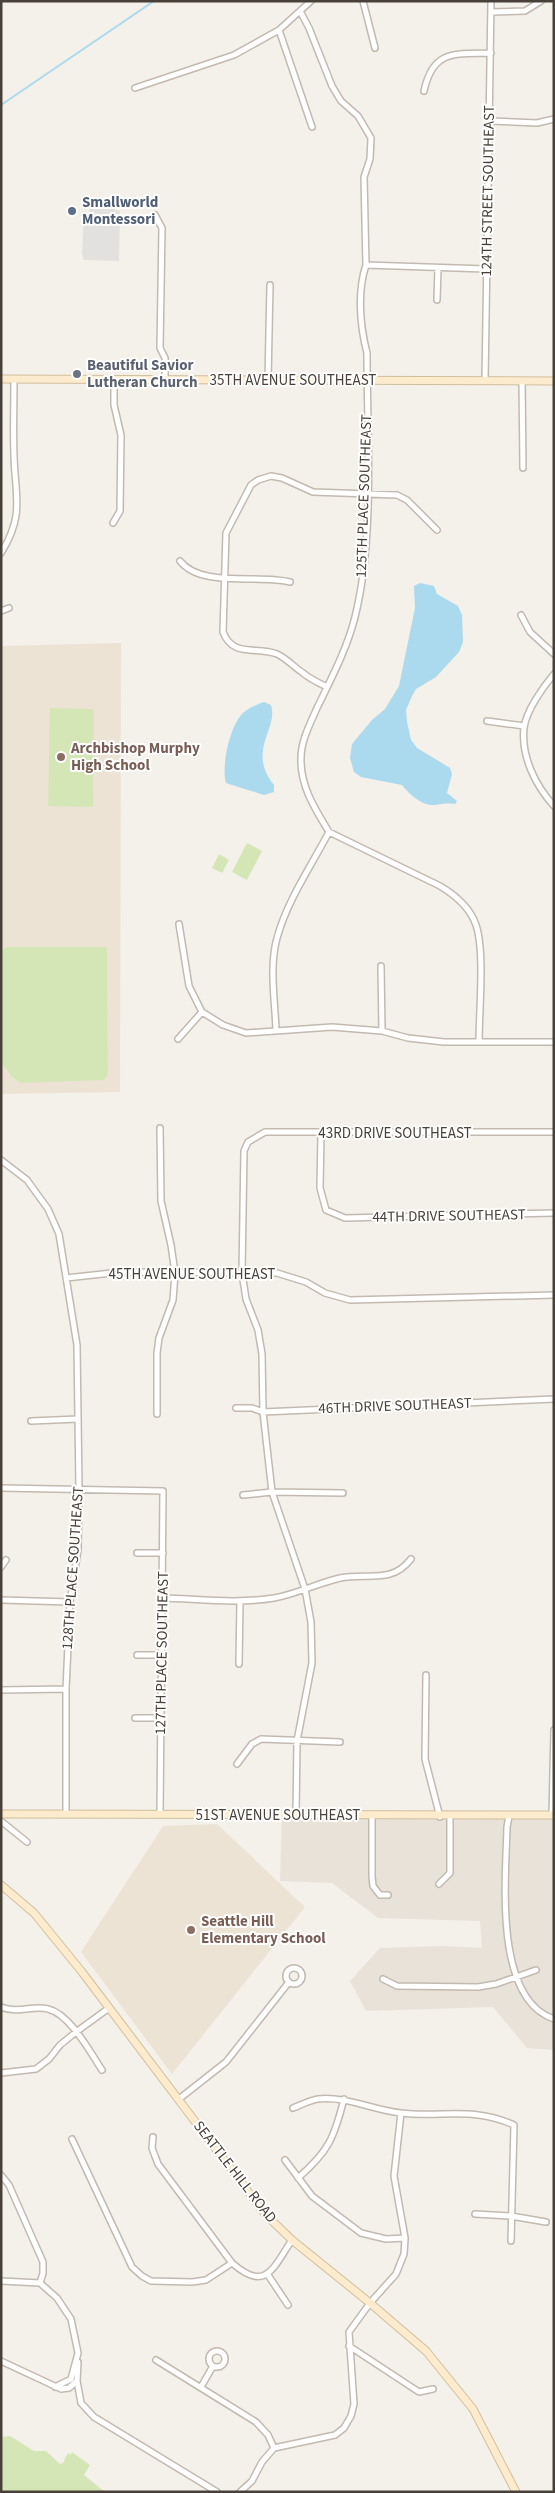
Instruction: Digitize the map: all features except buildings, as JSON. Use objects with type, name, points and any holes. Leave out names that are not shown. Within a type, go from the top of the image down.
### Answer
[{"type":"street","points":[[135,88],[234,55],[279,30],[311,1]]},
{"type":"street","points":[[363,1],[375,48]]},
{"type":"street","name":"124TH STREET SOUTHEAST","points":[[485,381],[491,1]]},
{"type":"street","points":[[491,12],[525,11],[541,1]]},
{"type":"street","name":"125TH PLACE SOUTHEAST","points":[[300,11],[309,28],[332,86],[341,101],[358,116],[370,138],[370,159],[364,177],[366,265],[362,276],[361,332],[367,353],[367,495],[366,544],[361,591],[346,645],[304,737],[300,758],[308,797],[329,832]]},
{"type":"street","points":[[279,30],[312,127]]},
{"type":"street","points":[[424,91],[428,74],[438,60],[452,54],[491,53]]},
{"type":"street","points":[[490,121],[537,122],[554,119]]},
{"type":"street","points":[[155,216],[162,228],[160,348],[165,358],[165,379]]},
{"type":"street","points":[[366,265],[486,269]]},
{"type":"street","points":[[437,300],[438,268]]},
{"type":"street","points":[[268,380],[270,285]]},
{"type":"street","name":"35TH AVENUE SOUTHEAST","points":[[1,379],[554,381]]},
{"type":"street","points":[[1,553],[11,538],[18,509],[14,457],[14,379]]},
{"type":"street","points":[[113,523],[120,511],[121,452],[121,435],[114,405],[114,379]]},
{"type":"street","points":[[522,381],[523,468]]},
{"type":"street","points":[[327,687],[304,674],[279,655],[267,651],[240,650],[233,647],[226,640],[223,632],[226,533],[251,485],[258,480],[271,476],[282,478],[312,492],[397,495],[407,500],[437,530]]},
{"type":"street","points":[[180,562],[186,569],[196,574],[277,579],[290,582]]},
{"type":"street","points":[[1,611],[9,608]]},
{"type":"street","points":[[521,615],[530,632],[554,654]]},
{"type":"street","points":[[554,674],[540,691],[524,726],[525,749],[531,770],[541,791],[554,806]]},
{"type":"street","points":[[487,721],[524,726]]},
{"type":"street","points":[[276,1030],[273,962],[277,938],[291,903],[329,832],[440,886],[454,894],[466,907],[476,925],[479,949],[479,1042]]},
{"type":"street","points":[[179,924],[189,986],[202,1012],[223,1025],[246,1033],[262,1034],[276,1030],[332,1027],[382,1031],[408,1038],[437,1042],[554,1042]]},
{"type":"street","points":[[381,966],[382,1031]]},
{"type":"street","points":[[178,1039],[202,1012]]},
{"type":"street","points":[[157,1414],[157,1353],[159,1338],[173,1300],[175,1273],[161,1201],[160,1128]]},
{"type":"street","name":"43RD DRIVE SOUTHEAST","points":[[242,1273],[244,1151],[248,1142],[265,1132],[554,1132]]},
{"type":"street","name":"44TH DRIVE SOUTHEAST","points":[[321,1133],[320,1188],[322,1200],[326,1210],[345,1218],[554,1213]]},
{"type":"street","name":"128TH PLACE SOUTHEAST","points":[[1,1160],[27,1180],[48,1210],[59,1234],[77,1345],[78,1550],[70,1602],[66,1689],[66,1814]]},
{"type":"street","name":"45TH AVENUE SOUTHEAST","points":[[66,1278],[121,1272],[278,1273],[292,1276],[325,1293],[350,1300],[554,1295]]},
{"type":"street","points":[[242,1273],[246,1299],[258,1330],[262,1354],[262,1412],[272,1492],[305,1589],[311,1622],[312,1663],[298,1741],[296,1815]]},
{"type":"street","name":"46TH DRIVE SOUTHEAST","points":[[236,1408],[252,1408],[262,1412],[554,1399]]},
{"type":"street","points":[[31,1421],[78,1419]]},
{"type":"street","points":[[1,1488],[79,1489]]},
{"type":"street","name":"127TH PLACE SOUTHEAST","points":[[79,1489],[164,1491],[160,1814]]},
{"type":"street","points":[[242,1495],[272,1492],[343,1493]]},
{"type":"street","points":[[137,1553],[163,1553]]},
{"type":"street","points":[[163,1598],[240,1601],[274,1598],[342,1577],[381,1576],[400,1570],[411,1559]]},
{"type":"street","points":[[1,1567],[6,1560]]},
{"type":"street","points":[[1,1600],[70,1602]]},
{"type":"street","points":[[239,1664],[240,1601]]},
{"type":"street","points":[[137,1656],[162,1655]]},
{"type":"street","points":[[426,1675],[425,1759],[440,1816]]},
{"type":"street","points":[[1,1690],[66,1689]]},
{"type":"street","points":[[135,1718],[161,1718]]},
{"type":"street","points":[[553,1815],[554,1730]]},
{"type":"street","points":[[237,1764],[252,1744],[261,1739],[340,1742]]},
{"type":"street","name":"51ST AVENUE SOUTHEAST","points":[[1,1814],[553,1815]]},
{"type":"street","points":[[372,1816],[373,1886],[380,1895],[388,1895]]},
{"type":"street","points":[[439,1884],[450,1873],[450,1816]]},
{"type":"street","points":[[509,1816],[507,1827],[505,1919],[508,1945],[524,1994],[536,2010],[554,2019]]},
{"type":"street","points":[[1,1821],[27,1842]]},
{"type":"street","name":"SEATTLE HILL ROAD","points":[[1,1885],[34,1913],[109,2008],[265,2214],[292,2240],[426,2351],[453,2382],[473,2408],[516,2492]]},
{"type":"street","points":[[383,1979],[397,1986],[478,1987],[496,1984],[536,1970]]},
{"type":"street","points":[[178,2099],[226,2062],[289,1982]]},
{"type":"street","points":[[1,2007],[18,2011],[48,2008],[59,2015],[76,2032],[102,2070]]},
{"type":"street","points":[[1,2073],[36,2069],[49,2059],[60,2045],[109,2008]]},
{"type":"street","points":[[293,2108],[317,2099],[344,2099],[401,2113],[465,2113],[495,2117],[514,2125],[511,2241]]},
{"type":"street","points":[[298,2178],[320,2159],[336,2130],[344,2099]]},
{"type":"street","points":[[240,2492],[252,2480],[262,2462],[274,2448],[335,2435],[344,2428],[351,2416],[354,2404],[348,2332],[370,2303],[396,2274],[404,2254],[405,2238],[394,2176],[401,2113]]},
{"type":"street","points":[[153,2137],[152,2148],[158,2164],[232,2264],[246,2275],[260,2278],[268,2275],[292,2240]]},
{"type":"street","points":[[72,2139],[132,2266],[142,2276],[151,2281],[192,2282],[206,2280],[232,2264]]},
{"type":"street","points":[[285,2160],[312,2196],[361,2233],[386,2239],[405,2238]]},
{"type":"street","points":[[1,2175],[9,2184],[43,2262],[43,2273],[40,2282]]},
{"type":"street","points":[[475,2214],[511,2216],[546,2222]]},
{"type":"street","points":[[268,2275],[288,2305]]},
{"type":"street","points":[[1,2281],[40,2282],[58,2298],[71,2319],[76,2334],[79,2396],[86,2411],[216,2492]]},
{"type":"street","points":[[349,2346],[419,2392],[433,2389]]},
{"type":"street","points":[[55,2387],[71,2379],[78,2359]]},
{"type":"street","points":[[156,2360],[256,2422],[268,2435],[274,2448]]},
{"type":"street","points":[[1,2361],[55,2387],[66,2389],[77,2380]]},
{"type":"street","points":[[201,2387],[213,2366]]},
{"type":"shaded area","points":[[89,203],[109,203],[109,206],[115,206],[115,210],[120,211],[119,261],[84,260],[82,254],[84,215],[90,215]]},
{"type":"shaded area","name":"Archbishop Murphy High School","points":[[121,643],[120,1092],[1,1094],[1,646]]},
{"type":"shaded area","points":[[282,1814],[554,1815],[554,2050],[527,2048],[493,2007],[366,2011],[350,1981],[380,1948],[443,1946],[482,1948],[480,1921],[378,1918],[332,1883],[280,1881]]},
{"type":"shaded area","name":"Seattle Hill Elementary School","points":[[217,1824],[305,1907],[172,2074],[81,1952],[163,1826]]},
{"type":"green space","points":[[50,708],[94,709],[93,807],[48,806]]},
{"type":"green space","points":[[247,843],[262,851],[247,880],[232,872]]},
{"type":"green space","points":[[219,854],[229,860],[222,873],[212,868]]},
{"type":"green space","points":[[6,947],[107,947],[108,1075],[104,1080],[20,1083],[12,1077],[1,1062],[1,952]]},
{"type":"green space","points":[[10,2436],[34,2451],[46,2451],[60,2464],[63,2463],[68,2453],[70,2455],[72,2452],[90,2465],[84,2475],[105,2492],[1,2492],[1,2437]]},
{"type":"water","points":[[420,583],[434,586],[437,594],[458,606],[462,615],[463,642],[459,652],[436,677],[416,689],[406,710],[411,740],[417,748],[450,768],[452,774],[447,793],[457,801],[455,804],[425,804],[412,796],[402,785],[361,777],[354,772],[350,758],[352,744],[372,720],[385,709],[399,686],[415,608],[414,586]]},
{"type":"water","points":[[264,702],[271,705],[272,714],[263,751],[263,761],[266,772],[274,785],[274,792],[264,795],[226,783],[225,767],[228,746],[238,719],[248,709]]},
{"type":"waterway","points":[[1,105],[154,1]]},
{"type":"place","name":"Smallworld Montessori","points":[[72,211]]},
{"type":"place","name":"Beautiful Savior Lutheran Church","points":[[77,374]]},
{"type":"place","name":"Archbishop Murphy High School","points":[[61,757]]},
{"type":"place","name":"Seattle Hill Elementary School","points":[[191,1930]]}]
